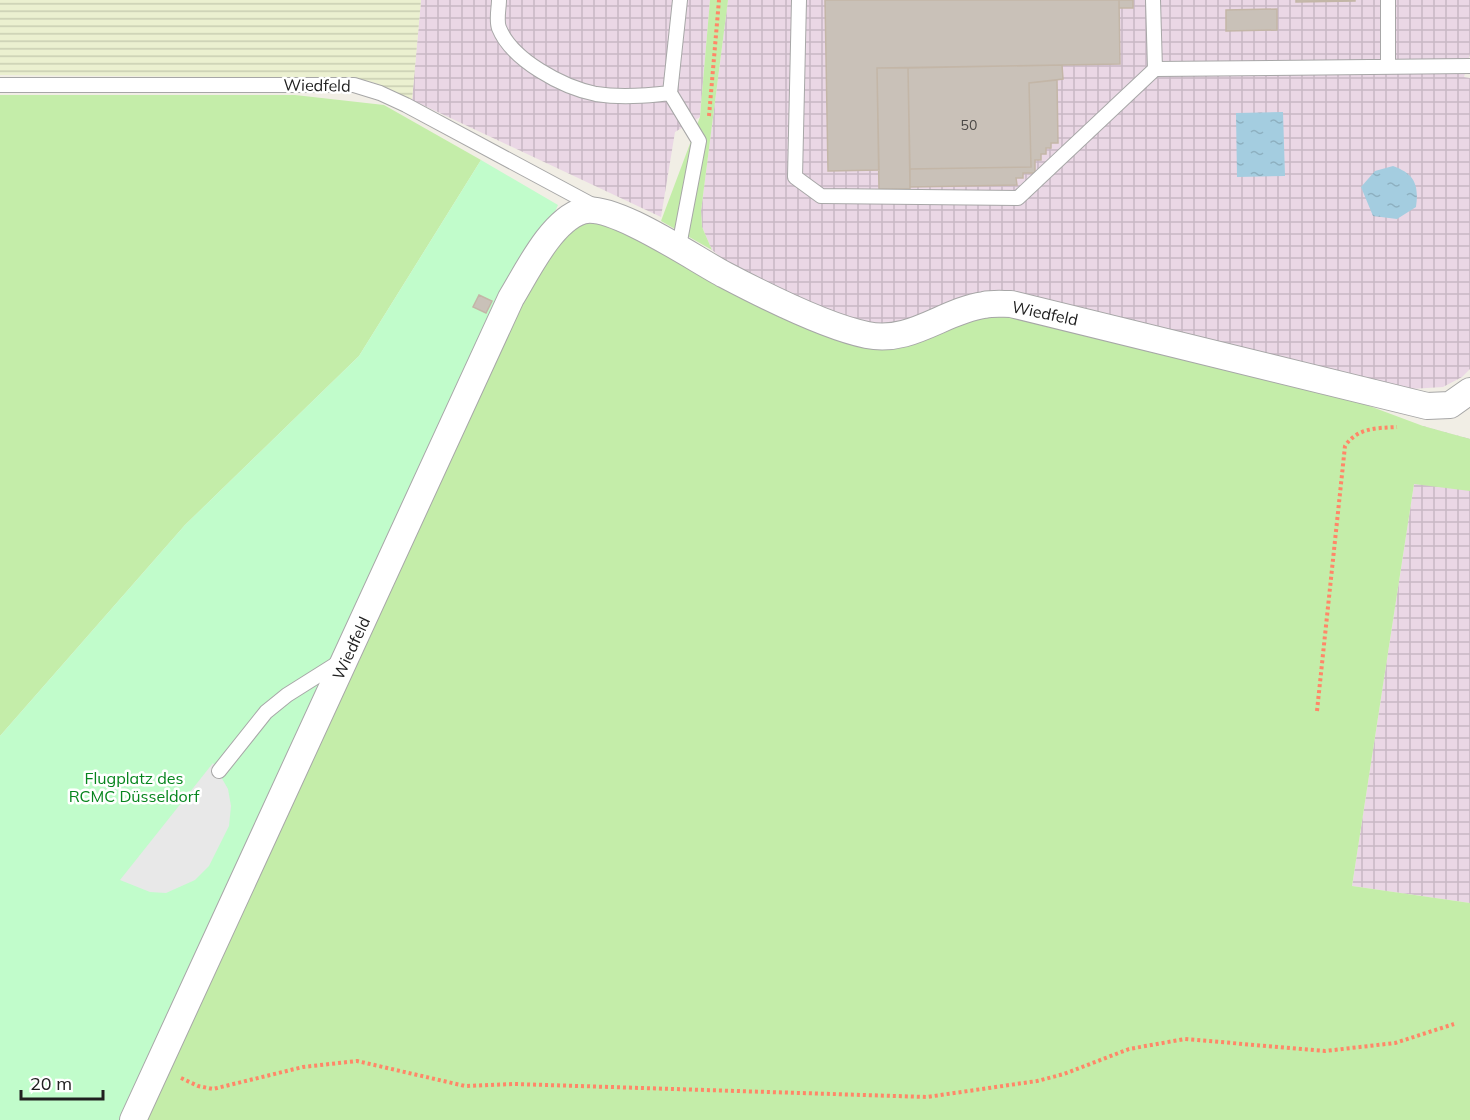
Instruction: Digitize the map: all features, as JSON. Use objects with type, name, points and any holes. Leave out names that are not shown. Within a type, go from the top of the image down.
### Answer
[{"type":"street","name":"Wiedfeld","points":[[134,1120],[511,298],[541,247],[559,227],[582,211],[603,211],[678,246],[724,274],[796,308],[869,336],[904,336],[983,304],[1011,304],[1427,406],[1450,405],[1470,391]]},
{"type":"lane","points":[[499,0],[498,25],[510,48],[546,75],[595,94],[638,97],[670,93]]},
{"type":"lane","points":[[678,246],[699,141],[670,93],[680,0]]},
{"type":"lane","points":[[799,0],[795,177],[821,196],[1018,198],[1155,69],[1470,66]]},
{"type":"lane","points":[[1153,0],[1155,69]]},
{"type":"lane","points":[[1388,0],[1388,65]]},
{"type":"lane","name":"Wiedfeld","points":[[0,85],[354,85],[380,93],[406,105],[603,211]]},
{"type":"lane","points":[[219,771],[266,712],[345,658]]},
{"type":"path","points":[[699,141],[708,124],[719,0]]},
{"type":"path","points":[[1317,711],[1345,446],[1352,436],[1364,430],[1407,427]]},
{"type":"path","points":[[159,1066],[198,1086],[213,1089],[303,1067],[357,1061],[465,1086],[515,1084],[927,1097],[1037,1081],[1064,1074],[1129,1049],[1185,1039],[1325,1051],[1395,1043],[1454,1024]]},
{"type":"shaded area","points":[[421,0],[710,0],[700,117],[675,132],[661,217],[412,100]]},
{"type":"shaded area","points":[[728,0],[1470,0],[1470,54],[1464,77],[1470,78],[1470,369],[1462,377],[1443,387],[1395,390],[902,323],[862,324],[735,269],[712,250],[702,227],[701,211]]},
{"type":"shaded area","points":[[1423,426],[1470,439],[1470,903],[1352,886]]},
{"type":"shaded area","points":[[213,763],[228,789],[231,806],[229,826],[209,866],[195,880],[166,893],[150,892],[120,880]]},
{"type":"green space","points":[[0,0],[421,0],[412,100],[373,82],[339,78],[0,75]]},
{"type":"green space","points":[[710,0],[728,0],[701,211],[702,227],[712,250],[661,221],[700,117]]},
{"type":"green space","points":[[0,95],[295,95],[384,105],[481,160],[359,356],[185,525],[0,736]]},
{"type":"green space","name":"Flugplatz des RCMC Düsseldorf","points":[[481,160],[558,205],[128,1120],[0,1120],[0,736],[185,525],[359,356]]},
{"type":"green space","points":[[609,221],[842,335],[989,315],[1062,321],[1348,398],[1423,426],[1470,439],[1470,491],[1414,484],[1352,886],[1470,903],[1470,1120],[141,1120],[517,297],[554,244],[577,223]]},
{"type":"water","points":[[1283,112],[1285,176],[1237,177],[1236,113]]},
{"type":"water","points":[[1393,166],[1406,173],[1414,181],[1417,192],[1416,207],[1397,219],[1373,216],[1361,187],[1375,171]]},
{"type":"building","points":[[825,0],[1119,0],[1120,64],[877,68],[879,170],[828,171]]},
{"type":"building","points":[[1119,0],[1133,0],[1133,8],[1119,8]]},
{"type":"building","points":[[1296,0],[1355,0],[1355,1],[1296,2]]},
{"type":"building","points":[[1277,9],[1277,30],[1226,31],[1226,10]]},
{"type":"building","points":[[1062,65],[1063,79],[1029,83],[1031,167],[910,169],[908,68]]},
{"type":"building","points":[[877,68],[908,68],[910,189],[879,189]]},
{"type":"building","points":[[1057,80],[1058,143],[1051,143],[1051,148],[1046,148],[1046,154],[1041,154],[1041,160],[1035,160],[1035,173],[1023,173],[1023,178],[1016,178],[1017,185],[910,187],[910,169],[1031,167],[1029,83]]},
{"type":"building","points":[[479,295],[492,301],[486,313],[473,307]]}]
